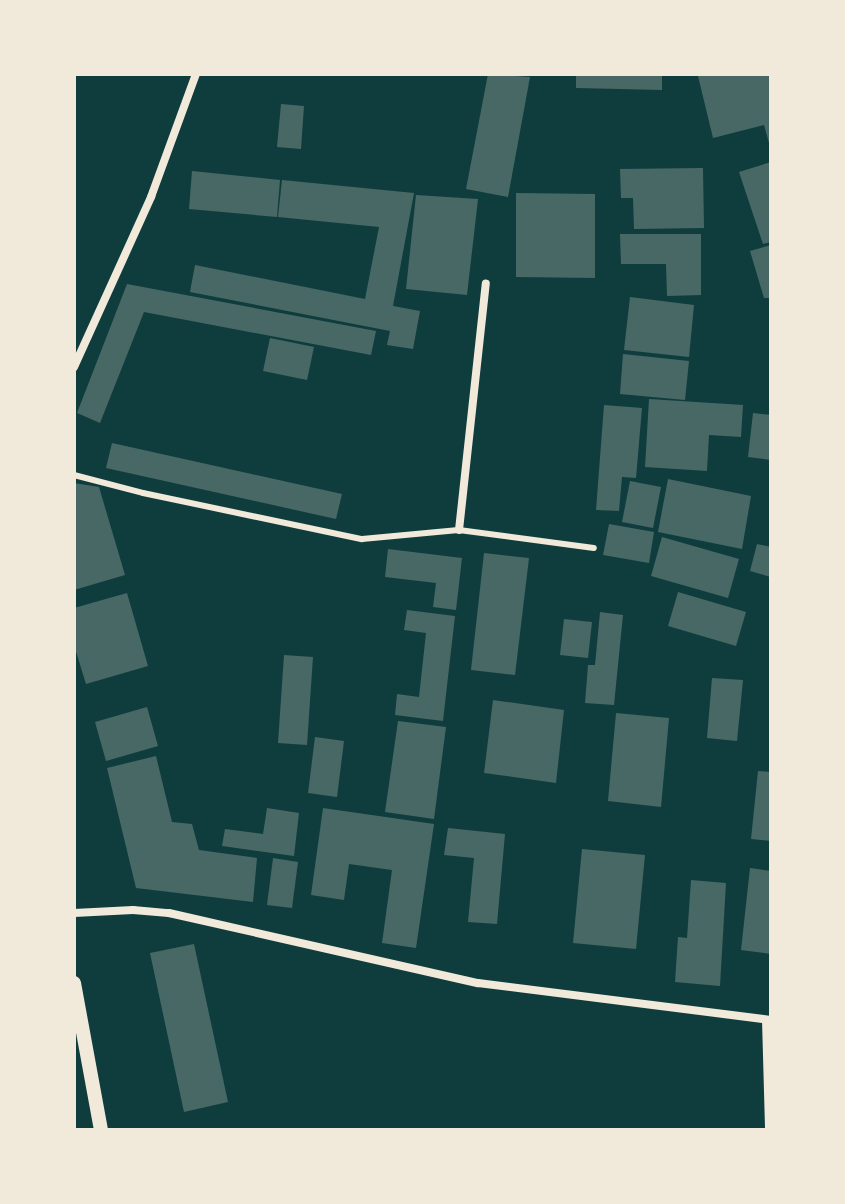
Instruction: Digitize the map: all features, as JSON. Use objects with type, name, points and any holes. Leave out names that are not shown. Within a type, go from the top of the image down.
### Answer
[{"type":"street","points":[[74,367],[151,197],[196,74]]},
{"type":"street","points":[[459,530],[486,283]]},
{"type":"street","points":[[74,913],[133,910],[169,913],[478,983],[769,1020],[769,1130]]},
{"type":"street","points":[[74,983],[101,1130]]},
{"type":"lane","points":[[74,475],[143,493],[362,539],[459,530],[594,548]]},
{"type":"building","points":[[488,74],[530,77],[508,197],[466,189]]},
{"type":"building","points":[[576,74],[662,74],[662,90],[576,88]]},
{"type":"building","points":[[771,74],[771,150],[764,125],[713,138],[698,76]]},
{"type":"building","points":[[281,104],[304,106],[301,149],[277,147]]},
{"type":"building","points":[[771,162],[771,242],[763,244],[739,172]]},
{"type":"building","points":[[703,168],[704,228],[634,229],[633,198],[621,198],[620,169]]},
{"type":"building","points":[[192,171],[280,180],[277,217],[189,209]]},
{"type":"building","points":[[282,180],[414,193],[393,306],[420,311],[413,349],[387,345],[390,331],[190,292],[195,265],[365,299],[379,227],[278,217]]},
{"type":"building","points":[[516,193],[595,194],[595,278],[516,277]]},
{"type":"building","points":[[416,195],[478,199],[467,295],[406,289]]},
{"type":"building","points":[[620,234],[701,234],[701,295],[667,296],[666,264],[621,264]]},
{"type":"building","points":[[771,245],[771,298],[764,298],[750,251]]},
{"type":"building","points":[[127,284],[376,331],[371,355],[144,312],[100,423],[77,413]]},
{"type":"building","points":[[630,297],[694,305],[689,357],[624,350]]},
{"type":"building","points":[[270,338],[314,347],[307,380],[263,371]]},
{"type":"building","points":[[623,354],[689,361],[685,400],[620,394]]},
{"type":"building","points":[[649,399],[743,405],[741,437],[709,435],[707,471],[645,467]]},
{"type":"building","points":[[604,405],[642,408],[636,478],[622,477],[619,511],[596,510]]},
{"type":"building","points":[[753,413],[771,415],[771,460],[748,457]]},
{"type":"building","points":[[112,443],[342,494],[336,519],[106,468]]},
{"type":"building","points":[[668,479],[751,496],[742,549],[658,532]]},
{"type":"building","points":[[630,481],[661,487],[653,528],[622,522]]},
{"type":"building","points":[[74,483],[99,487],[125,575],[74,590]]},
{"type":"building","points":[[609,524],[654,532],[649,563],[603,555]]},
{"type":"building","points":[[662,537],[739,559],[728,598],[651,576]]},
{"type":"building","points":[[757,544],[771,547],[771,577],[750,571]]},
{"type":"building","points":[[388,549],[462,558],[456,610],[433,607],[436,583],[385,577]]},
{"type":"building","points":[[484,553],[529,558],[515,675],[471,670]]},
{"type":"building","points":[[678,592],[746,612],[736,646],[668,626]]},
{"type":"building","points":[[127,593],[148,666],[86,684],[74,645],[74,608]]},
{"type":"building","points":[[407,610],[455,616],[443,721],[395,715],[397,694],[419,697],[426,633],[404,630]]},
{"type":"building","points":[[600,612],[623,615],[614,705],[585,703],[588,665],[595,665]]},
{"type":"building","points":[[564,619],[592,622],[588,658],[560,655]]},
{"type":"building","points":[[284,655],[313,657],[307,745],[278,743]]},
{"type":"building","points":[[712,678],[743,680],[737,741],[707,738]]},
{"type":"building","points":[[493,700],[564,710],[556,783],[484,773]]},
{"type":"building","points":[[147,707],[158,746],[106,761],[95,722]]},
{"type":"building","points":[[616,713],[669,718],[661,807],[608,801]]},
{"type":"building","points":[[398,721],[446,727],[434,819],[385,812]]},
{"type":"building","points":[[315,737],[344,741],[337,797],[308,793]]},
{"type":"building","points":[[156,756],[172,822],[192,824],[199,850],[257,858],[253,902],[136,888],[107,768]]},
{"type":"building","points":[[758,771],[771,772],[771,841],[751,839]]},
{"type":"building","points":[[267,808],[299,813],[294,856],[222,846],[225,829],[263,834]]},
{"type":"building","points":[[323,808],[434,824],[416,948],[382,943],[392,870],[349,864],[344,900],[311,895]]},
{"type":"building","points":[[448,828],[505,834],[497,924],[468,922],[474,858],[444,855]]},
{"type":"building","points":[[582,849],[645,855],[636,949],[573,943]]},
{"type":"building","points":[[273,858],[298,862],[292,908],[267,905]]},
{"type":"building","points":[[750,868],[771,871],[771,954],[741,950]]},
{"type":"building","points":[[691,880],[726,883],[720,986],[675,982],[678,937],[687,938]]},
{"type":"building","points":[[194,944],[228,1102],[184,1112],[150,953]]}]
